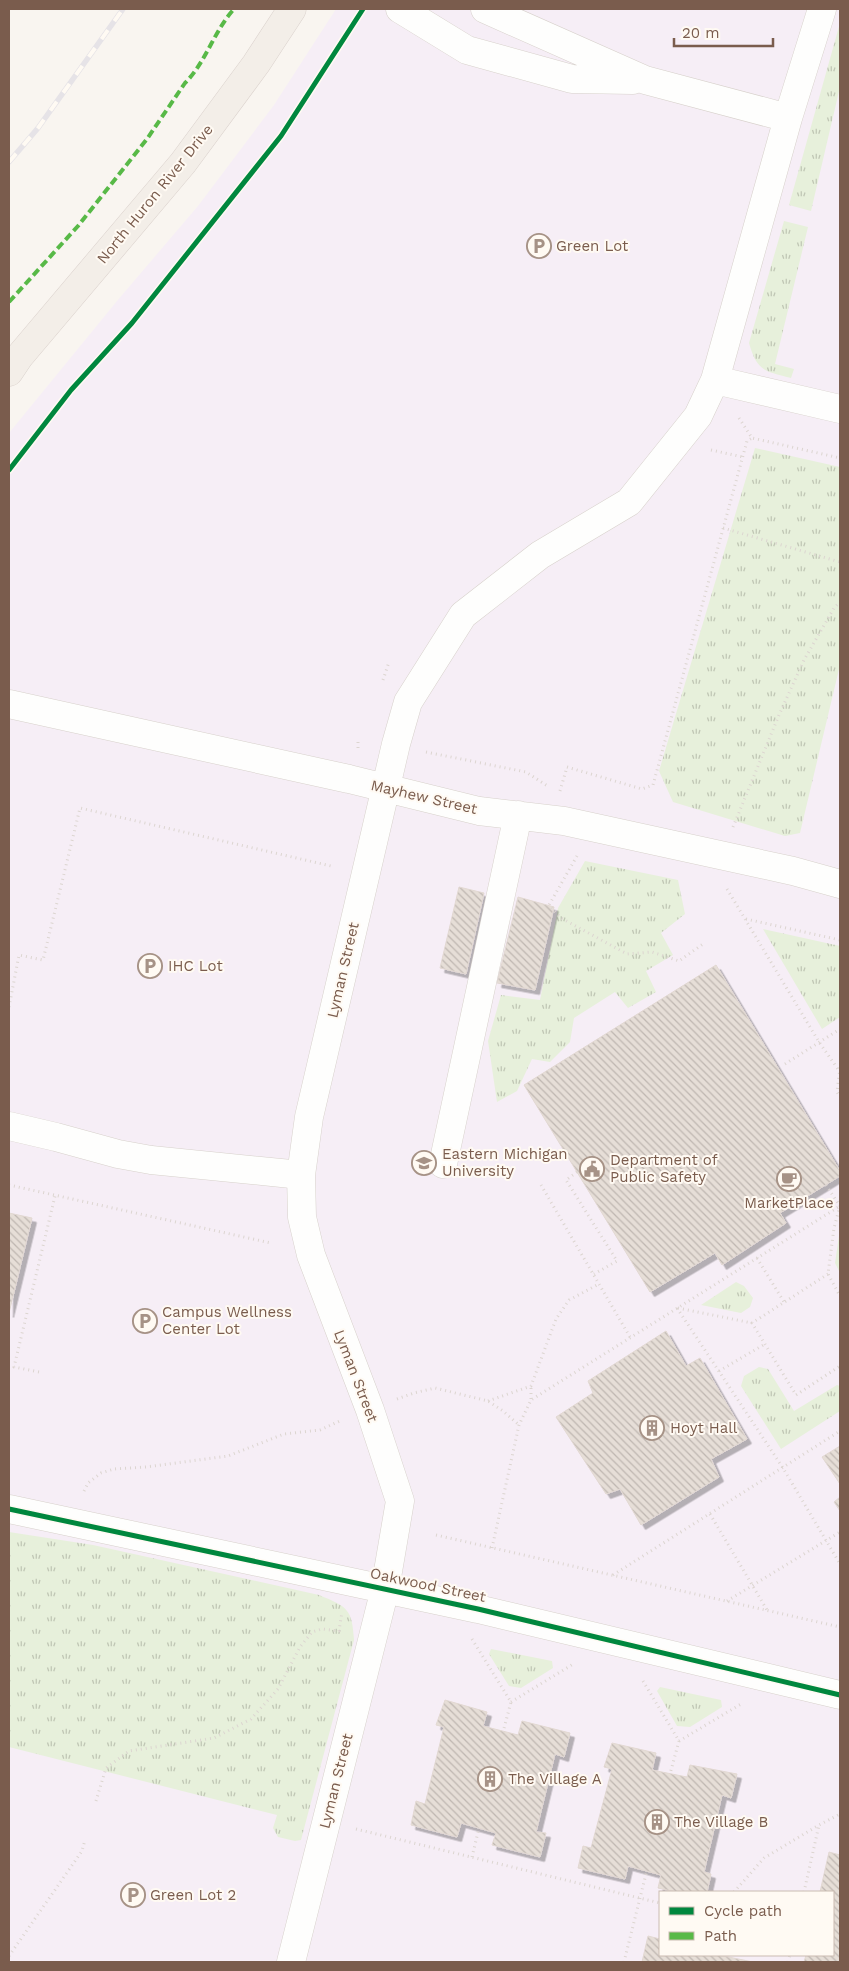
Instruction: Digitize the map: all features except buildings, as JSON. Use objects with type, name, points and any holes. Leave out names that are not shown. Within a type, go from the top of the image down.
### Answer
[{"type":"main road","name":"North Huron River Drive","points":[[9,372],[25,350],[183,163],[256,64],[292,9]]},
{"type":"street","points":[[400,9],[467,50],[572,79],[645,80]]},
{"type":"street","points":[[485,9],[645,80],[788,118]]},
{"type":"street","name":"Lyman Street","points":[[290,1962],[385,1589],[400,1501],[370,1410],[311,1255],[302,1217],[301,1175],[309,1117],[408,702],[463,615],[540,555],[628,502],[698,416],[715,380],[788,118],[822,9]]},
{"type":"street","points":[[715,380],[840,410]]},
{"type":"street","name":"Mayhew Street","points":[[9,704],[386,788],[478,811],[564,820],[793,871],[840,884]]},
{"type":"street","points":[[443,1164],[518,815]]},
{"type":"street","points":[[9,1126],[56,1136],[118,1154],[151,1160],[301,1175]]},
{"type":"street","name":"Oakwood Street","points":[[9,1509],[478,1608],[840,1695]]},
{"type":"path","points":[[715,380],[752,438],[840,458]]},
{"type":"path","points":[[559,794],[567,767],[642,789],[653,785],[747,441],[752,438]]},
{"type":"path","points":[[705,448],[743,457]]},
{"type":"path","points":[[723,528],[840,562]]},
{"type":"path","points":[[732,830],[779,715],[804,660],[834,608],[840,602]]},
{"type":"path","points":[[381,686],[390,662]]},
{"type":"path","points":[[417,750],[526,772],[565,796]]},
{"type":"path","points":[[9,1007],[19,955],[43,960],[80,808],[331,866]]},
{"type":"path","points":[[580,851],[549,905],[561,918],[627,954],[652,952],[679,961],[703,944]]},
{"type":"path","points":[[725,887],[819,1042],[840,1073]]},
{"type":"path","points":[[745,919],[840,940]]},
{"type":"path","points":[[785,1064],[840,1029]]},
{"type":"path","points":[[840,1068],[837,1092],[840,1097]]},
{"type":"path","points":[[577,1172],[566,1180],[617,1261],[594,1274]]},
{"type":"path","points":[[9,1185],[271,1242]]},
{"type":"path","points":[[541,1185],[630,1337]]},
{"type":"path","points":[[826,1185],[840,1206],[834,1228],[828,1274],[840,1296]]},
{"type":"path","points":[[40,1372],[14,1367],[55,1196]]},
{"type":"path","points":[[531,1400],[840,1206]]},
{"type":"path","points":[[757,1258],[784,1302]]},
{"type":"path","points":[[677,1308],[752,1323],[828,1274]]},
{"type":"path","points":[[492,1548],[519,1425],[531,1400],[532,1386],[556,1319],[569,1300],[599,1284]]},
{"type":"path","points":[[677,1308],[783,1468],[840,1564]]},
{"type":"path","points":[[752,1323],[796,1395],[840,1366]]},
{"type":"path","points":[[719,1371],[765,1344]]},
{"type":"path","points":[[488,1402],[532,1386]]},
{"type":"path","points":[[390,1402],[414,1392],[435,1388],[488,1402],[503,1411],[519,1425]]},
{"type":"path","points":[[84,1491],[88,1483],[101,1474],[114,1469],[164,1465],[228,1456],[284,1434],[320,1430],[337,1422]]},
{"type":"path","points":[[613,1575],[840,1431]]},
{"type":"path","points":[[710,1514],[767,1610]]},
{"type":"path","points":[[727,1601],[840,1532]]},
{"type":"path","points":[[436,1535],[840,1627]]},
{"type":"path","points":[[96,1801],[106,1768],[129,1751],[214,1738],[251,1719],[278,1689],[300,1648],[312,1632],[322,1629],[339,1631],[340,1621]]},
{"type":"path","points":[[470,1636],[511,1702],[504,1732]]},
{"type":"path","points":[[511,1702],[578,1661]]},
{"type":"path","points":[[639,1674],[679,1741]]},
{"type":"path","points":[[670,1774],[679,1741],[749,1699]]},
{"type":"path","points":[[735,1891],[764,1858],[819,1824],[840,1814]]},
{"type":"path","points":[[804,1891],[819,1824]]},
{"type":"path","points":[[350,1828],[659,1903]]},
{"type":"path","points":[[472,1857],[479,1828]]},
{"type":"path","points":[[9,1956],[82,1851],[85,1840]]},
{"type":"path","points":[[624,1962],[647,1870]]},
{"type":"shaded area","name":"Eastern Michigan University","points":[[336,9],[840,9],[840,1962],[9,1962],[9,433],[198,206],[274,105]]},
{"type":"green space","points":[[840,23],[840,87],[811,211],[789,205]]},
{"type":"green space","points":[[784,221],[808,227],[775,364],[794,369],[791,378],[774,374],[759,365],[749,343]]},
{"type":"green space","points":[[755,448],[840,467],[840,665],[800,833],[785,836],[673,802],[659,771]]},
{"type":"green space","points":[[585,861],[678,880],[685,914],[661,933],[673,955],[646,971],[656,992],[628,1008],[615,992],[574,1018],[570,1042],[550,1062],[532,1059],[517,1091],[497,1102],[488,1041],[501,995],[540,1000],[558,908]]},
{"type":"green space","points":[[763,929],[840,946],[840,1017],[822,1029]]},
{"type":"green space","points":[[840,1229],[840,1273],[835,1263]]},
{"type":"green space","points":[[736,1282],[744,1286],[753,1298],[750,1307],[741,1313],[701,1305]]},
{"type":"green space","points":[[759,1367],[768,1369],[794,1411],[837,1385],[840,1386],[840,1411],[781,1449],[741,1386],[744,1376]]},
{"type":"green space","points":[[9,1532],[93,1545],[319,1595],[347,1610],[352,1622],[354,1640],[301,1840],[295,1841],[278,1837],[273,1828],[277,1815],[9,1747]]},
{"type":"green space","points":[[491,1649],[552,1661],[553,1668],[521,1688],[509,1686],[489,1654]]},
{"type":"green space","points":[[660,1687],[721,1700],[722,1707],[690,1727],[677,1726],[657,1691]]},
{"type":"railway","points":[[9,162],[38,128],[123,9]]},
{"type":"marked path","points":[[9,302],[78,226],[147,139],[185,83],[199,66],[221,27],[234,9]]},
{"type":"cycle path","points":[[9,470],[71,390],[132,323],[281,136],[363,9]]},
{"type":"cycle path","points":[[9,1509],[478,1609],[840,1695]]},
{"type":"place","name":"Green Lot","points":[[539,246]]},
{"type":"place","name":"IHC Lot","points":[[150,966]]},
{"type":"place","name":"Eastern Michigan University","points":[[424,1163]]},
{"type":"place","name":"Department of Public Safety","points":[[592,1169]]},
{"type":"place","name":"MarketPlace","points":[[789,1179]]},
{"type":"place","name":"Campus Wellness Center Lot","points":[[145,1321]]},
{"type":"place","name":"Hoyt Hall","points":[[652,1428]]},
{"type":"place","name":"The Village A","points":[[490,1779]]},
{"type":"place","name":"The Village B","points":[[657,1822]]},
{"type":"place","name":"Green Lot 2","points":[[133,1895]]}]
